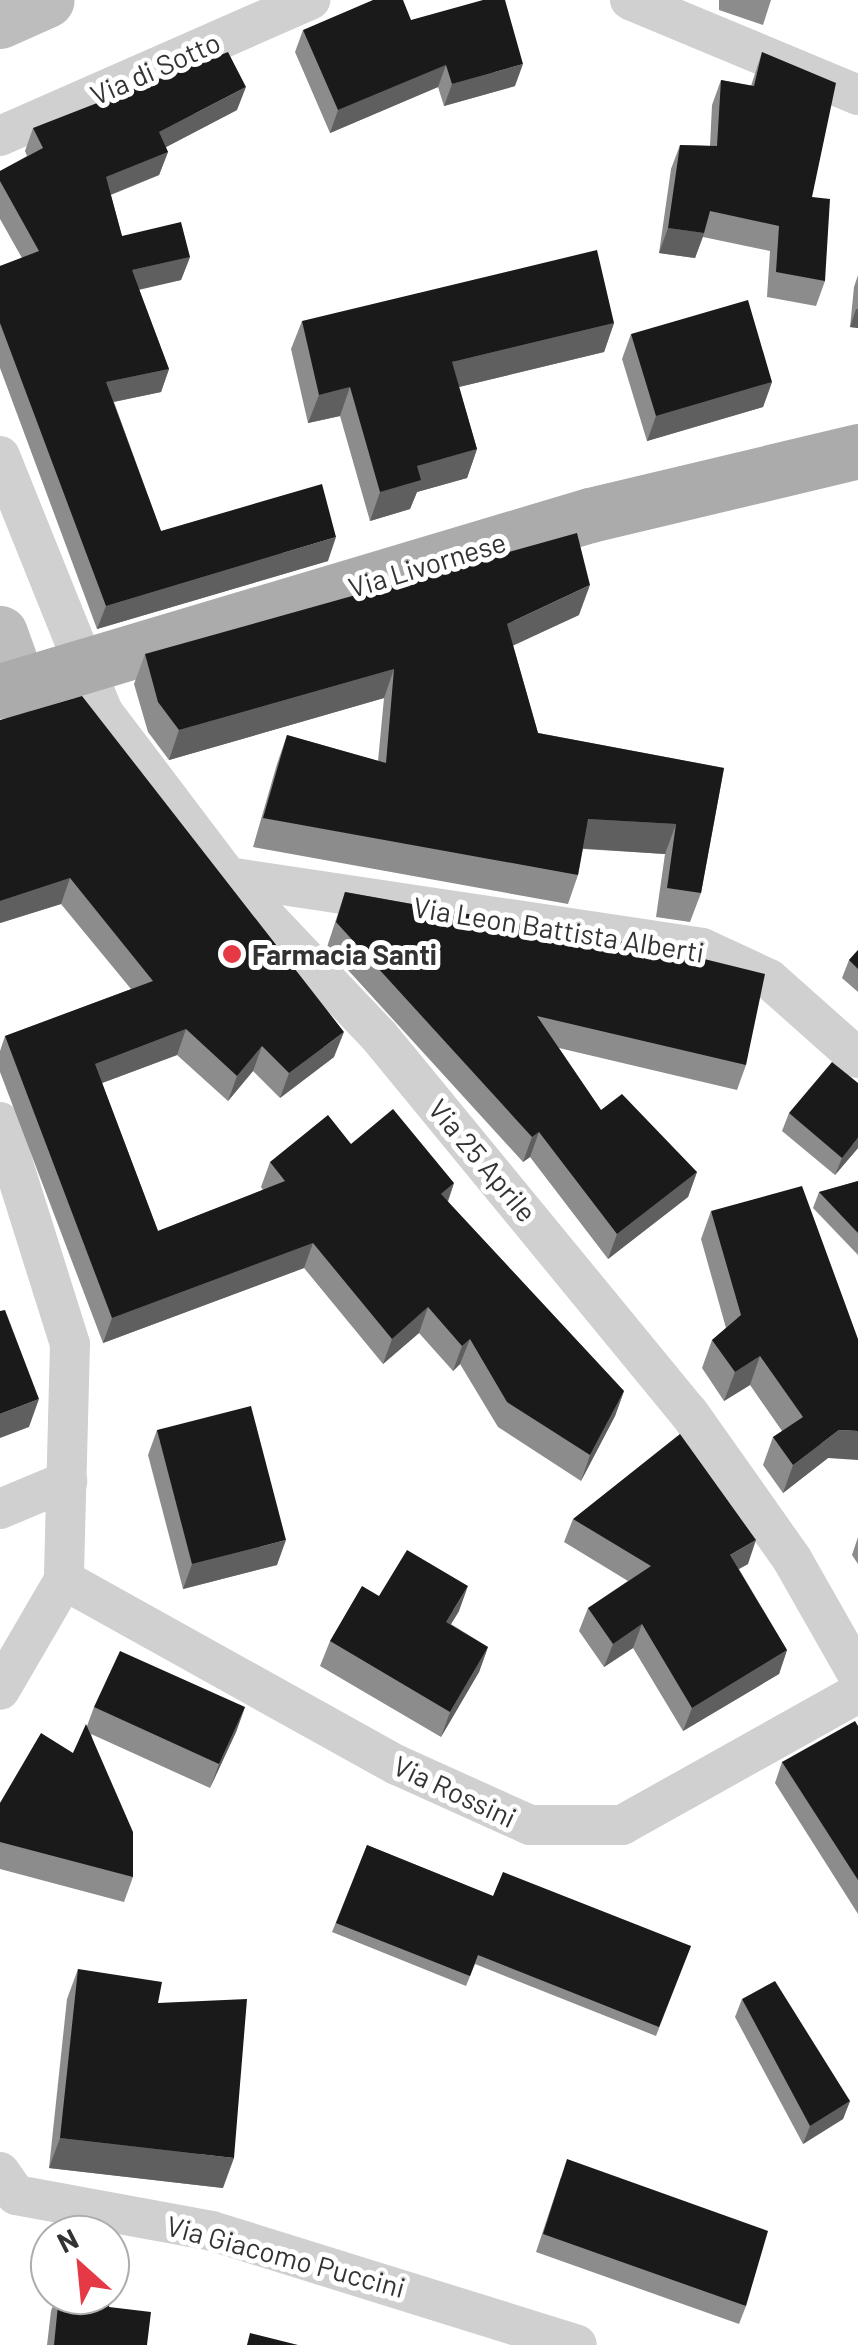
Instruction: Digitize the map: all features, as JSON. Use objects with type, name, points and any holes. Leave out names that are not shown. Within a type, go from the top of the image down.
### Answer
[{"type":"main road","points":[[0,21],[47,0]]},
{"type":"main road","name":"Via Livornese","points":[[10,688],[590,516],[858,450]]},
{"type":"main road","points":[[0,633],[10,688]]},
{"type":"street","name":"Via di Sotto","points":[[0,136],[310,0]]},
{"type":"street","points":[[630,0],[858,95]]},
{"type":"street","name":"Via 25 Aprile","points":[[0,456],[103,712],[228,877],[379,1036],[689,1414],[792,1559],[858,1675]]},
{"type":"street","name":"Via Leon Battista Alberti","points":[[228,877],[702,948],[768,979],[858,1058]]},
{"type":"street","points":[[0,1122],[70,1344],[64,1580],[0,1690]]},
{"type":"street","points":[[0,1508],[66,1481]]},
{"type":"street","name":"Via Rossini","points":[[64,1580],[397,1765],[530,1824],[622,1825],[858,1693]]},
{"type":"street","name":"Via Giacomo Puccini","points":[[0,2172],[16,2195],[212,2231],[577,2345]]},
{"type":"building","points":[[373,0],[403,0],[411,20],[483,0],[505,0],[523,64],[452,84],[446,65],[338,110],[303,30]]},
{"type":"building","points":[[228,52],[246,87],[159,132],[168,152],[106,177],[122,236],[181,222],[190,257],[132,270],[169,369],[106,382],[161,531],[322,484],[336,537],[106,606],[0,323],[0,266],[39,251],[0,181],[0,171],[43,148],[33,128]]},
{"type":"building","points":[[762,52],[836,83],[812,197],[830,199],[825,281],[776,272],[779,226],[710,211],[704,233],[668,228],[680,145],[717,146],[721,80],[754,86]]},
{"type":"building","points":[[597,250],[614,323],[452,362],[477,449],[417,466],[421,480],[380,492],[350,387],[319,395],[302,321]]},
{"type":"building","points":[[748,300],[772,382],[656,416],[631,334]]},
{"type":"building","points":[[577,533],[590,585],[507,624],[538,733],[724,768],[701,893],[667,888],[676,824],[588,819],[578,875],[263,818],[287,735],[386,763],[394,669],[179,730],[158,702],[145,654]]},
{"type":"building","points":[[82,696],[344,1032],[289,1073],[262,1046],[237,1076],[186,1029],[95,1064],[158,1231],[285,1181],[270,1162],[328,1115],[351,1144],[393,1109],[454,1183],[441,1194],[624,1391],[590,1455],[507,1402],[470,1339],[462,1346],[428,1307],[392,1339],[313,1243],[112,1318],[5,1036],[153,981],[70,878],[0,901],[0,720]]},
{"type":"building","points":[[345,892],[657,948],[659,939],[690,944],[688,955],[765,974],[746,1065],[537,1016],[601,1110],[622,1094],[697,1172],[617,1234],[539,1132],[532,1137],[336,922]]},
{"type":"building","points":[[858,950],[858,969],[849,960]]},
{"type":"building","points":[[832,1062],[858,1083],[858,1138],[842,1158],[789,1113]]},
{"type":"building","points":[[858,1181],[858,1233],[819,1192]]},
{"type":"building","points":[[802,1186],[858,1339],[858,1431],[839,1430],[793,1465],[773,1437],[803,1417],[760,1356],[735,1372],[712,1340],[741,1315],[711,1211]]},
{"type":"building","points":[[5,1310],[39,1399],[0,1414],[0,1311]]},
{"type":"building","points":[[251,1406],[286,1540],[192,1564],[157,1430]]},
{"type":"building","points":[[680,1434],[756,1540],[730,1555],[787,1650],[692,1708],[642,1624],[613,1644],[588,1608],[651,1566],[573,1519]]},
{"type":"building","points":[[407,1550],[468,1586],[446,1622],[488,1647],[450,1712],[330,1641],[362,1586],[379,1596]]},
{"type":"building","points":[[120,1651],[245,1707],[219,1764],[94,1707]]},
{"type":"building","points":[[855,1721],[858,1726],[858,1880],[782,1762]]},
{"type":"building","points":[[86,1724],[133,1832],[133,1877],[0,1842],[0,1803],[41,1733],[73,1753]]},
{"type":"building","points":[[367,1845],[493,1896],[503,1872],[691,1946],[659,2027],[478,1955],[470,1976],[336,1923]]},
{"type":"building","points":[[78,1969],[162,1982],[158,2003],[247,1999],[234,2158],[60,2138]]},
{"type":"building","points":[[775,1981],[850,2101],[810,2126],[742,1999]]},
{"type":"building","points":[[567,2159],[768,2231],[746,2306],[543,2234]]},
{"type":"building","points":[[130,2310],[151,2312],[147,2345],[54,2345],[57,2315],[130,2315]]},
{"type":"building","points":[[250,2333],[298,2345],[247,2345]]},
{"type":"place","name":"Farmacia Santi","points":[[232,954]]}]
